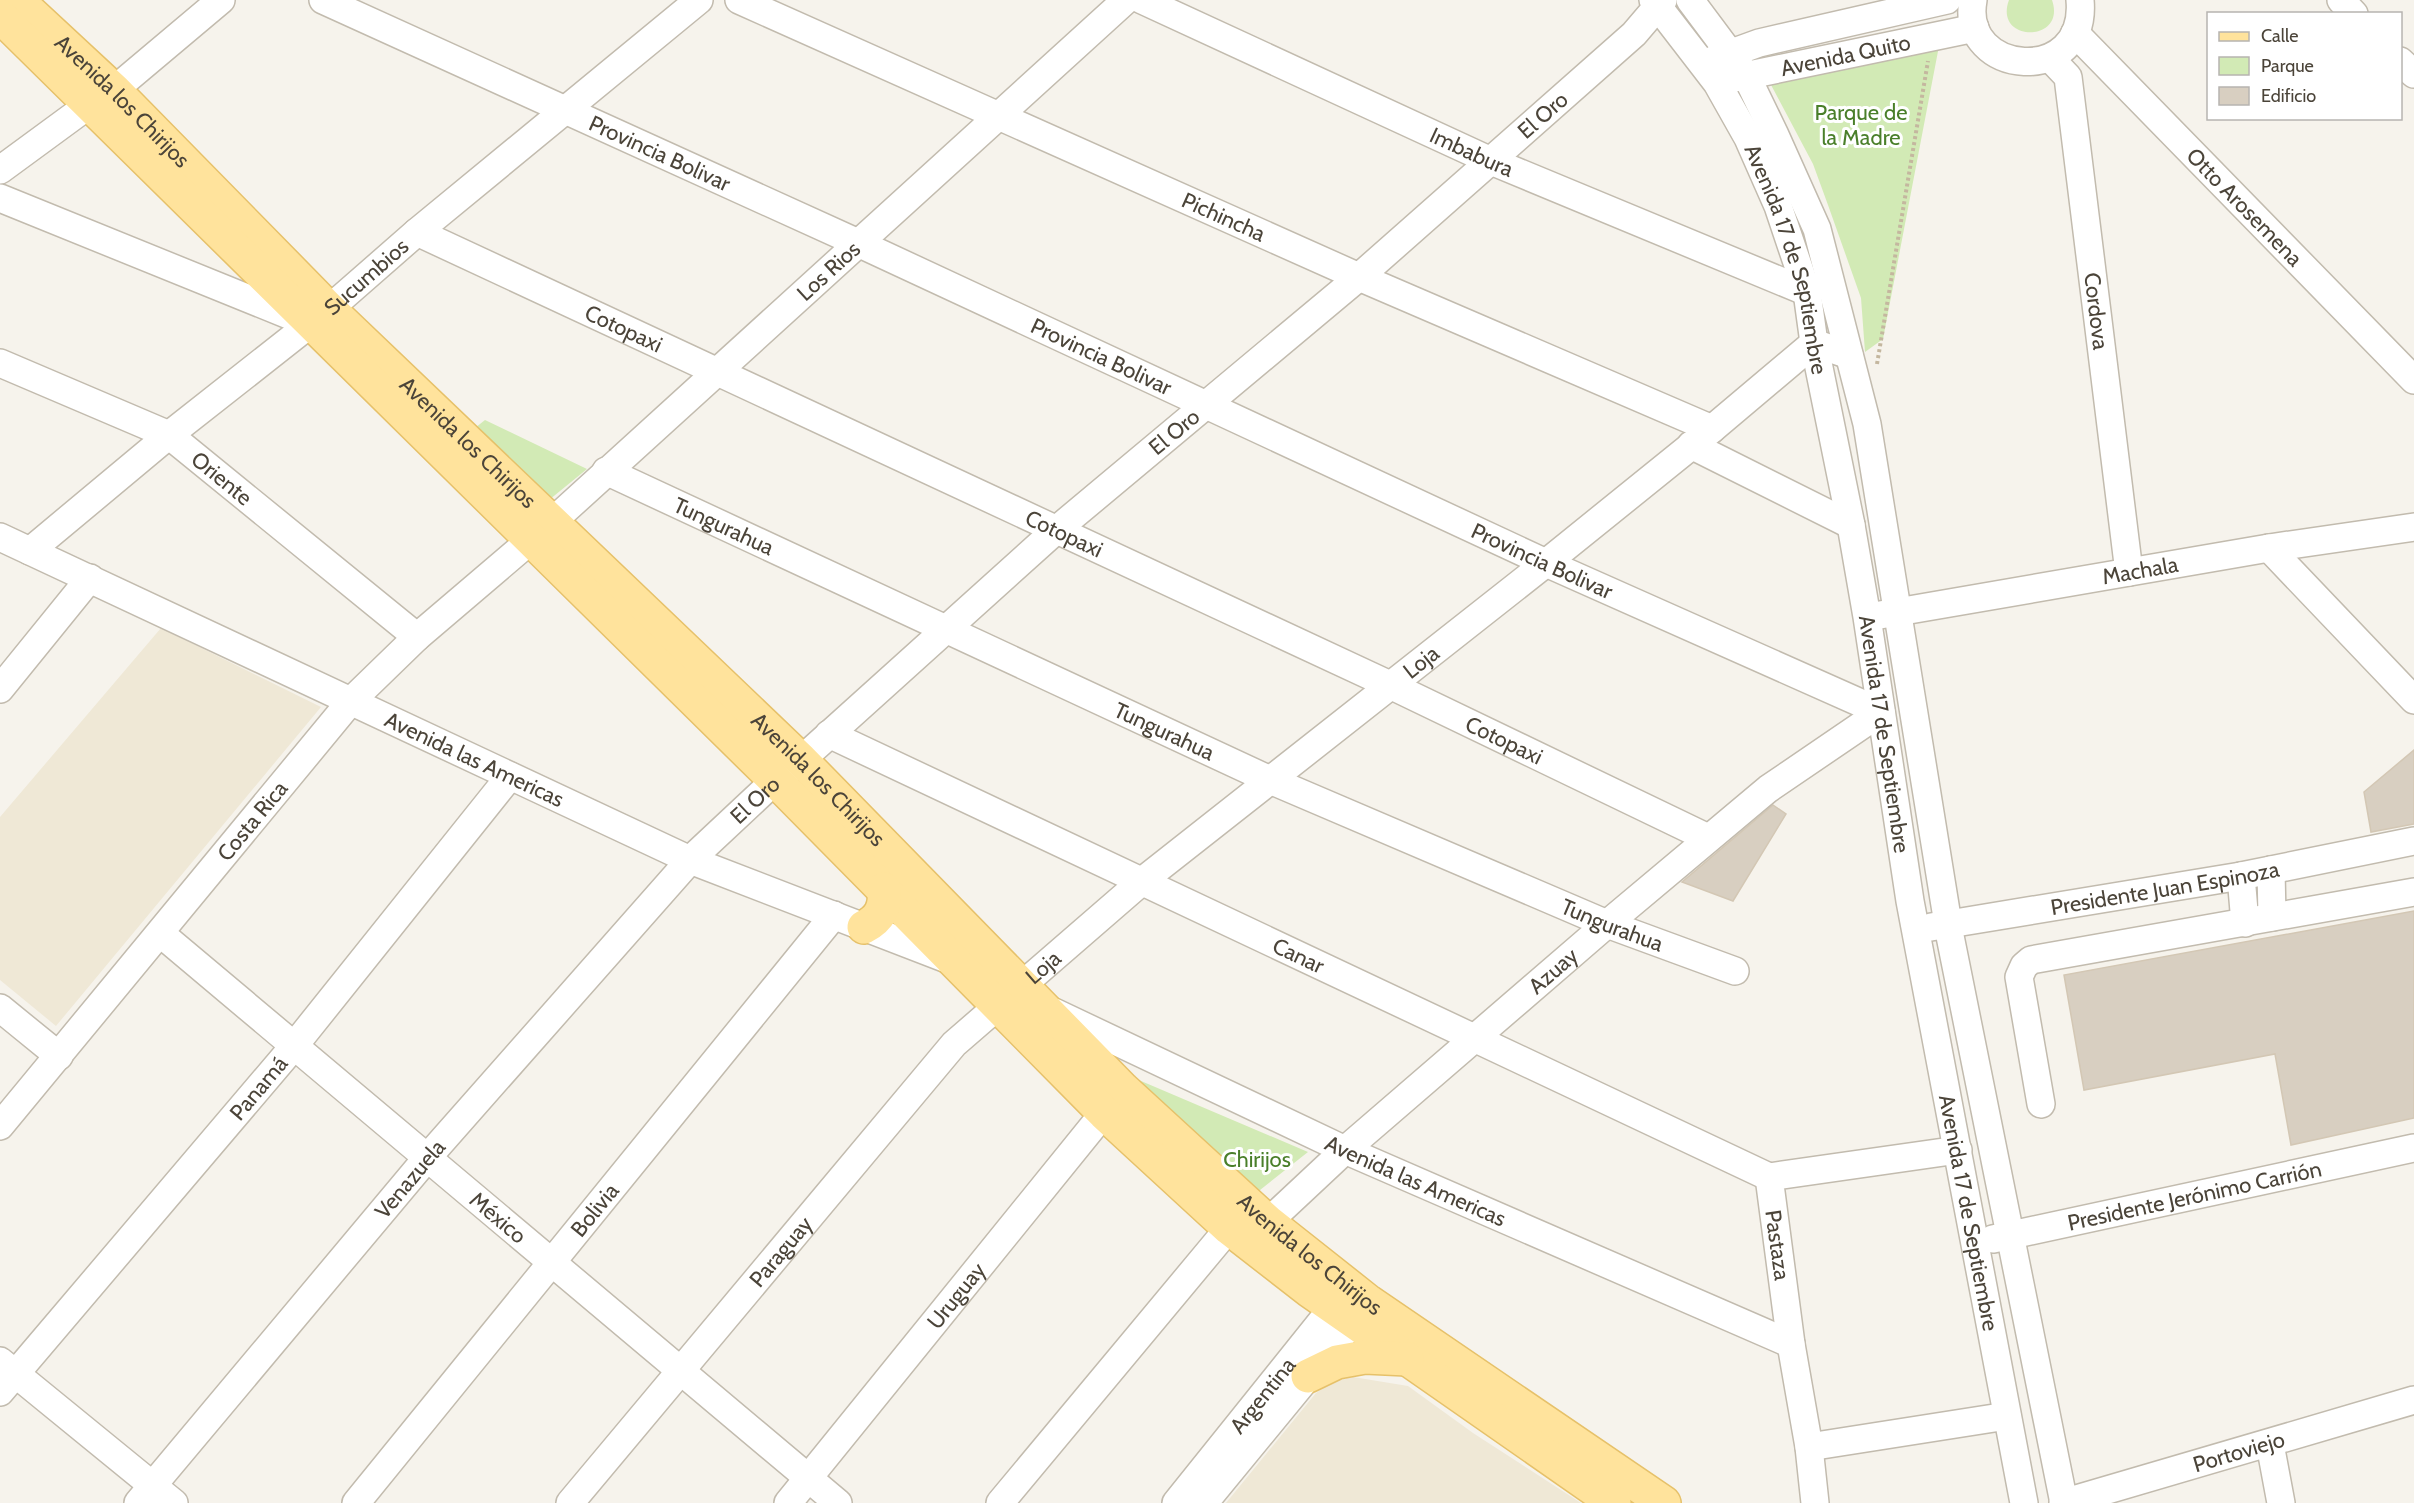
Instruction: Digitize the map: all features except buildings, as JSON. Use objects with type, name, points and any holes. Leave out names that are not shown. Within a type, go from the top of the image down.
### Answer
[{"type":"main road","name":"Avenida los Chirijos","points":[[17,0],[102,97],[319,316],[542,530],[801,760],[1114,1101],[1249,1231],[1351,1305],[1664,1503]]},
{"type":"main road","name":"Avenida los Chirijos","points":[[0,16],[102,97]]},
{"type":"main road","name":"Avenida los Chirijos","points":[[542,530],[776,781],[957,963],[1021,999],[1114,1101]]},
{"type":"main road","points":[[849,921],[879,916],[884,908],[884,889]]},
{"type":"main road","name":"Avenida los Chirijos","points":[[1351,1305],[1407,1359],[1614,1503]]},
{"type":"main road","points":[[1308,1376],[1337,1362],[1365,1358],[1407,1359]]},
{"type":"street","points":[[0,170],[102,97],[221,0]]},
{"type":"street","name":"Provincia Bolivar","points":[[323,0],[858,243],[1546,563],[1881,712]]},
{"type":"street","name":"Sucumbios","points":[[30,551],[169,435],[319,316],[417,232],[699,0]]},
{"type":"street","name":"Pichincha","points":[[739,0],[1359,277],[1712,429]]},
{"type":"street","name":"Los Rios","points":[[542,530],[1125,0]]},
{"type":"street","name":"Imbabura","points":[[1143,0],[1491,161],[1807,292]]},
{"type":"street","name":"Avenida 17 de Septiembre","points":[[1690,0],[1746,75],[1774,132],[1816,229],[1867,424],[1948,923],[2063,1503]]},
{"type":"street","name":"Avenida Quito","points":[[1710,73],[1731,52],[1759,43],[1947,0]]},
{"type":"street","points":[[1973,0],[1973,18],[1984,44],[1998,56],[2015,62],[2033,63],[2050,58],[2069,43],[2075,33],[2081,12],[2080,0]]},
{"type":"street","points":[[2341,0],[2353,12]]},
{"type":"street","name":"El Oro","points":[[690,860],[1055,531],[1359,277],[1634,34],[1655,1]]},
{"type":"street","name":"Avenida 17 de Septiembre","points":[[1655,1],[1710,73],[1748,138],[1778,206],[1807,292],[1814,343],[1867,617],[1915,930],[2024,1503]]},
{"type":"street","name":"Avenida Quito","points":[[1710,73],[1746,75],[1976,28]]},
{"type":"street","name":"Otto Arosemena","points":[[2075,33],[2414,380]]},
{"type":"street","name":"Cordova","points":[[2050,58],[2068,77],[2129,572]]},
{"type":"street","points":[[2402,62],[2414,74]]},
{"type":"street","points":[[0,198],[319,316]]},
{"type":"street","name":"Cotopaxi","points":[[417,232],[1390,685],[1708,838]]},
{"type":"street","points":[[1814,343],[1849,355]]},
{"type":"street","name":"Loja","points":[[1021,999],[1141,882],[1546,563],[1814,343]]},
{"type":"street","name":"Oriente","points":[[0,363],[169,435],[417,638]]},
{"type":"street","points":[[1691,445],[1851,525]]},
{"type":"street","name":"Tungurahua","points":[[606,471],[1270,780],[1607,924],[1735,971]]},
{"type":"street","name":"Machala","points":[[1867,617],[2414,526]]},
{"type":"street","name":"Costa Rica","points":[[0,1126],[350,702],[417,638],[542,530]]},
{"type":"street","name":"Avenida las Americas","points":[[0,537],[690,860],[957,963]]},
{"type":"street","points":[[2269,549],[2414,700]]},
{"type":"street","points":[[0,689],[90,578]]},
{"type":"street","name":"Azuay","points":[[1000,1503],[1249,1231],[1708,838],[1768,789],[1881,712]]},
{"type":"street","name":"Canar","points":[[829,734],[1769,1177]]},
{"type":"street","name":"Panamá","points":[[5,1376],[294,1046],[510,776]]},
{"type":"street","name":"Presidente Juan Espinoza","points":[[1915,930],[2241,876],[2414,841]]},
{"type":"street","name":"Venazuela","points":[[145,1494],[427,1158],[690,860]]},
{"type":"street","points":[[2271,870],[2272,916]]},
{"type":"street","points":[[2241,876],[2245,922]]},
{"type":"street","points":[[2041,1104],[2019,977],[2024,966],[2031,960],[2414,892]]},
{"type":"street","name":"Bolivia","points":[[356,1503],[552,1263],[849,921]]},
{"type":"street","name":"México","points":[[160,933],[838,1503]]},
{"type":"street","name":"Avenida las Americas","points":[[1021,999],[1345,1150],[1791,1344]]},
{"type":"street","name":"Paraguay","points":[[570,1503],[954,1044],[1021,999]]},
{"type":"street","points":[[0,1008],[59,1056]]},
{"type":"street","name":"Uruguay","points":[[788,1503],[1114,1101]]},
{"type":"street","name":"Presidente Jerónimo Carrión","points":[[1975,1242],[2011,1237],[2414,1148]]},
{"type":"street","name":"Pastaza","points":[[1815,1503],[1809,1447],[1791,1344],[1769,1177],[1958,1150]]},
{"type":"street","name":"Argentina","points":[[1204,1503],[1308,1376],[1351,1305]]},
{"type":"street","name":"Argentina","points":[[1176,1503],[1351,1305]]},
{"type":"street","points":[[5,1376],[145,1494],[174,1503]]},
{"type":"street","name":"Portoviejo","points":[[2063,1503],[2414,1400]]},
{"type":"street","points":[[1809,1447],[2007,1416]]},
{"type":"street","points":[[2270,1444],[2281,1503]]},
{"type":"path","points":[[1877,365],[1932,37]]},
{"type":"shaded area","points":[[161,628],[321,707],[56,1026],[0,980],[0,817]]},
{"type":"shaded area","points":[[1353,1377],[1408,1386],[1473,1433],[1581,1503],[1226,1503],[1316,1393],[1335,1380]]},
{"type":"green space","points":[[2009,0],[2052,0],[2054,14],[2049,24],[2041,30],[2030,32],[2020,30],[2011,24],[2007,14]]},
{"type":"green space","name":"Parque de la Madre","points":[[1939,46],[1883,339],[1865,352],[1861,298],[1813,164],[1770,83]]},
{"type":"green space","points":[[485,420],[587,469],[549,500],[475,428]]},
{"type":"green space","name":"Chirijos","points":[[1134,1078],[1308,1152],[1255,1194]]}]
